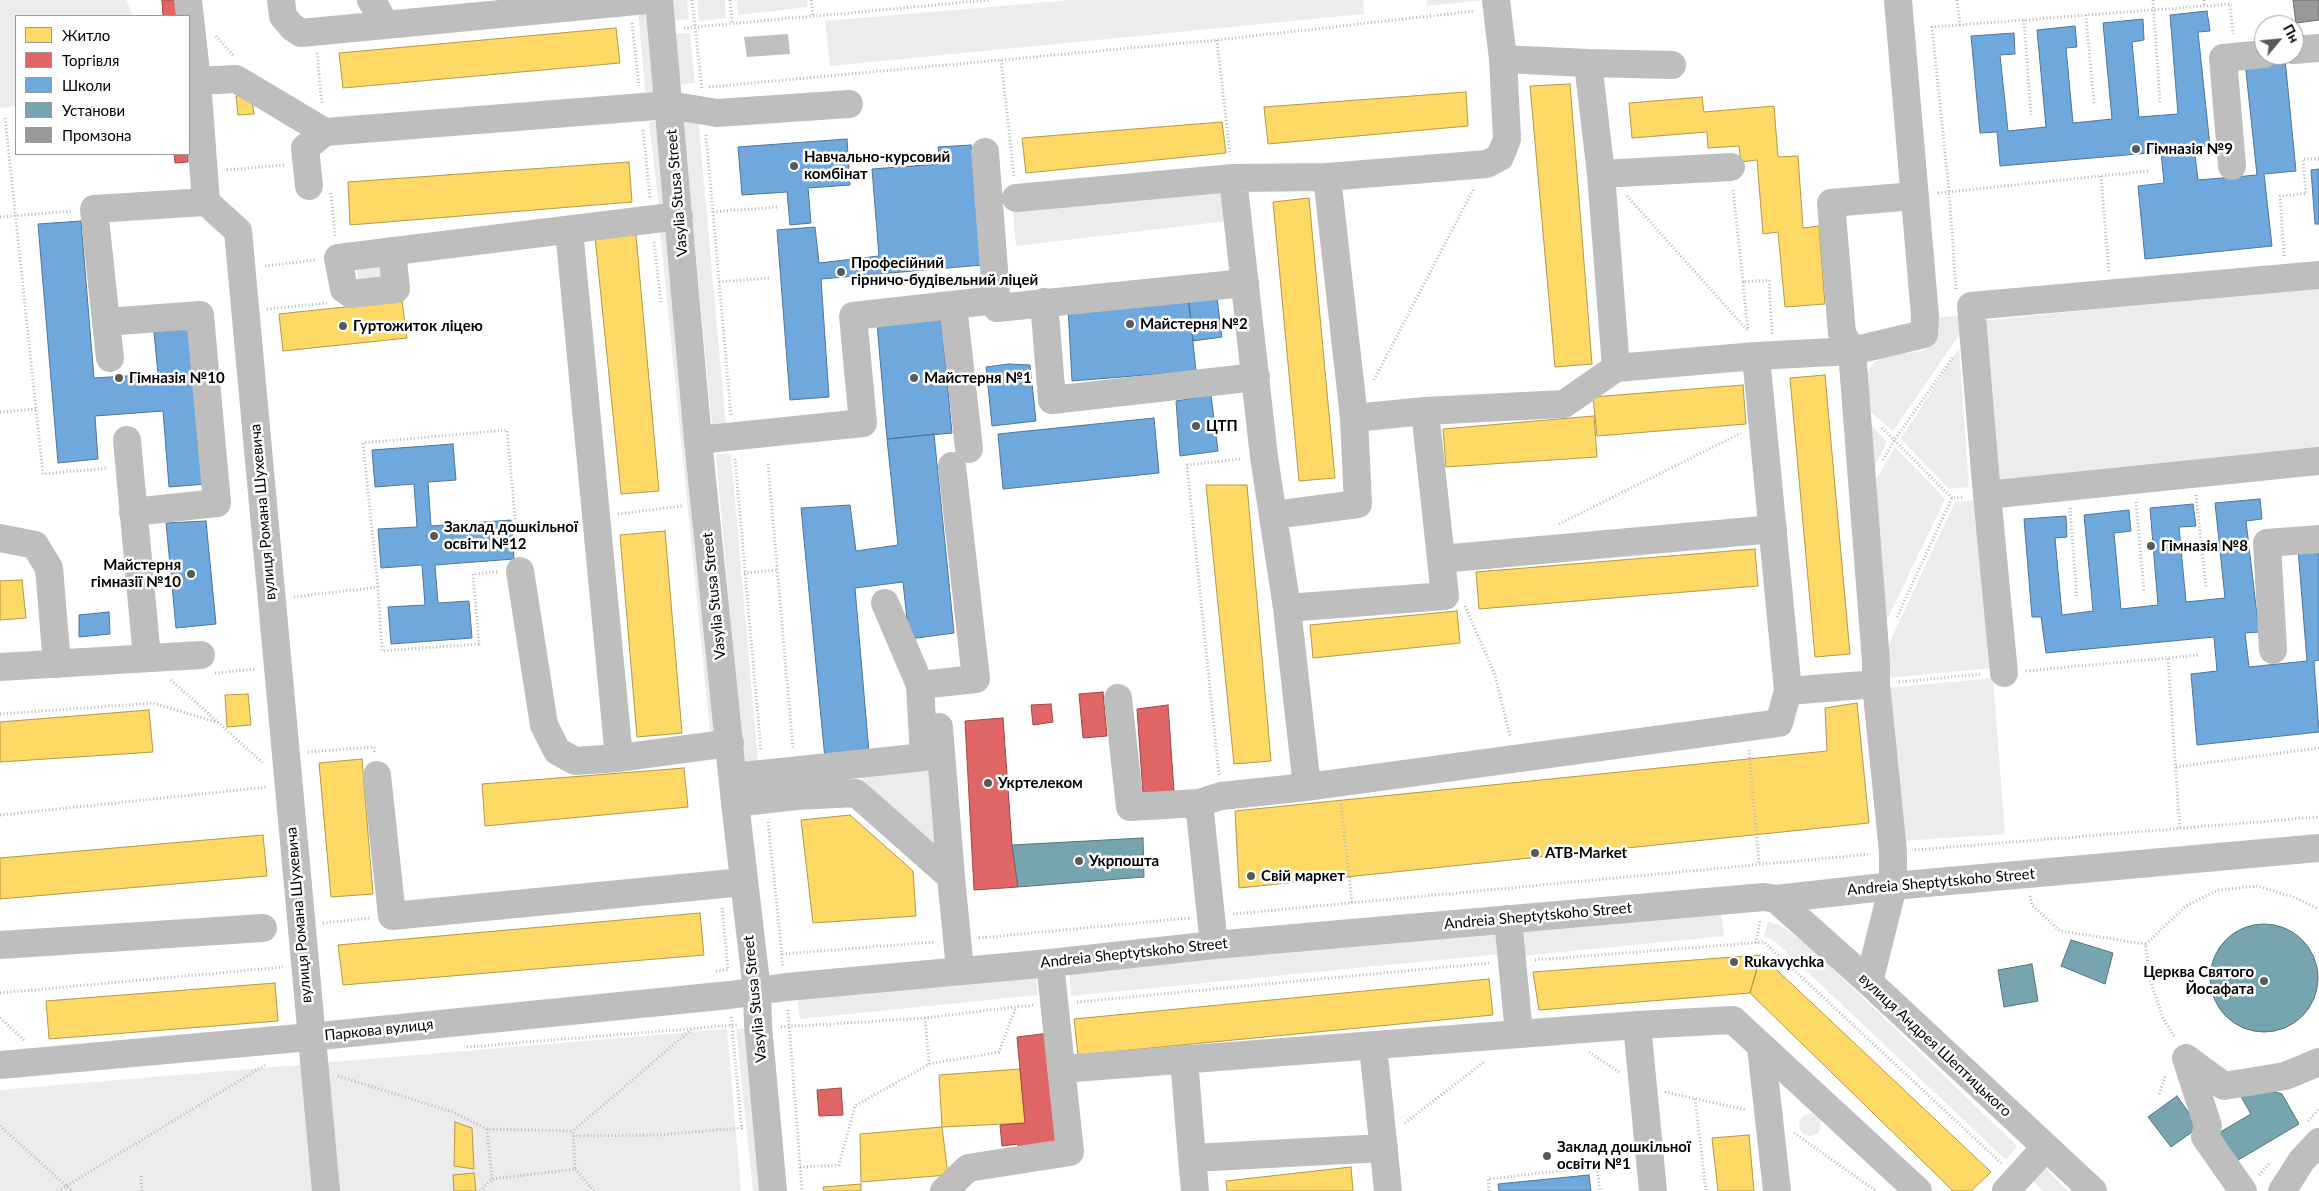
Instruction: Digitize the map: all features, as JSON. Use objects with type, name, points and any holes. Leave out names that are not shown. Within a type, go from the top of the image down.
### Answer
[{"type":"street","points":[[188,0],[190,15]]},
{"type":"street","points":[[282,0],[283,16],[292,27],[301,33],[386,25],[554,4],[647,0]]},
{"type":"street","points":[[371,0],[386,25]]},
{"type":"street","name":"Vasylia Stusa Street","points":[[659,0],[698,440],[743,882],[757,991],[773,1191]]},
{"type":"street","points":[[1354,418],[1425,411],[1564,404],[1616,368],[1756,341],[1852,351],[1924,334],[1925,316],[1898,0]]},
{"type":"street","points":[[1016,198],[1233,178],[1327,177],[1487,164],[1500,157],[1507,139],[1503,59],[1496,4]]},
{"type":"street","points":[[110,358],[94,210],[206,202],[197,81],[190,18]]},
{"type":"street","points":[[2304,49],[2319,48]]},
{"type":"street","points":[[2232,166],[2223,58],[2254,55]]},
{"type":"street","points":[[1503,59],[1672,65]]},
{"type":"street","points":[[1588,63],[1604,174],[1616,368]]},
{"type":"street","points":[[197,81],[236,79],[325,132]]},
{"type":"street","points":[[308,175],[306,148],[325,132],[668,98],[703,100],[717,113],[849,104]]},
{"type":"street","points":[[984,152],[997,308],[1245,283]]},
{"type":"street","points":[[1604,174],[1731,166]]},
{"type":"street","points":[[1274,516],[1358,504],[1354,418],[1327,177]]},
{"type":"street","points":[[1233,178],[1264,457],[1287,608],[1307,788]]},
{"type":"street","points":[[1868,982],[1892,886],[1893,852],[1876,684],[1876,662],[1854,404],[1852,351],[1842,333],[1831,203],[1915,196]]},
{"type":"street","name":"вулиця Романа Шухевича","points":[[206,202],[238,231],[310,1037],[326,1191]]},
{"type":"street","points":[[392,251],[396,289],[351,294],[344,290],[338,258],[392,251],[569,230],[679,216]]},
{"type":"street","points":[[569,230],[619,758]]},
{"type":"street","points":[[2004,673],[1971,306],[2319,275]]},
{"type":"street","points":[[698,440],[863,423],[852,316],[996,300]]},
{"type":"street","points":[[1044,302],[1052,400],[1256,377]]},
{"type":"street","points":[[928,684],[976,679],[953,304]]},
{"type":"street","points":[[106,322],[200,315],[218,503],[133,512]]},
{"type":"street","points":[[1118,698],[1130,807],[1307,788],[1779,723],[1788,691],[1756,341]]},
{"type":"street","points":[[1287,608],[1445,596],[1425,411]]},
{"type":"street","points":[[128,453],[147,658]]},
{"type":"street","points":[[1987,495],[2319,461]]},
{"type":"street","points":[[1441,559],[1773,528]]},
{"type":"street","points":[[0,538],[35,545],[50,568],[57,664]]},
{"type":"street","points":[[2274,650],[2267,543],[2319,539]]},
{"type":"street","points":[[520,571],[544,725],[558,751],[575,761],[619,758],[730,743]]},
{"type":"street","points":[[885,603],[928,684],[960,970]]},
{"type":"street","points":[[0,668],[147,658],[207,664]]},
{"type":"street","points":[[764,786],[795,770],[924,757],[928,684]]},
{"type":"street","points":[[1788,691],[1876,684]]},
{"type":"street","points":[[377,775],[392,916],[743,882]]},
{"type":"street","points":[[734,790],[764,786],[856,793],[951,877]]},
{"type":"street","points":[[1210,799],[1210,916],[1214,945]]},
{"type":"street","name":"Andreia Sheptytskoho Street","points":[[757,991],[1214,945],[1764,898],[1768,909],[1892,886],[2319,848]]},
{"type":"street","name":"вулиця Андрея Шептицького","points":[[1768,909],[1868,982],[2093,1191]]},
{"type":"street","points":[[1508,919],[1519,1034]]},
{"type":"street","points":[[0,945],[263,928]]},
{"type":"street","points":[[944,1191],[968,1168],[1070,1152],[1052,1004],[1050,963]]},
{"type":"street","name":"Паркова вулиця","points":[[0,1065],[310,1037],[729,982],[757,991]]},
{"type":"street","points":[[1061,1069],[1637,1025],[1733,1020],[1918,1191]]},
{"type":"street","points":[[1637,1025],[1652,1191]]},
{"type":"street","points":[[1373,1046],[1388,1191]]},
{"type":"street","points":[[1761,1047],[1777,1191]]},
{"type":"street","points":[[2186,1058],[2224,1086],[2285,1076],[2319,1062]]},
{"type":"street","points":[[2186,1058],[2208,1126],[2205,1137],[2243,1191]]},
{"type":"street","points":[[1184,1059],[1195,1191]]},
{"type":"street","points":[[2282,1191],[2302,1160],[2319,1142]]},
{"type":"street","points":[[1192,1158],[1384,1148]]},
{"type":"street","points":[[2012,1185],[2045,1148]]},
{"type":"path","points":[[692,0],[703,100],[764,786],[782,954],[957,940],[1893,852],[2180,830],[2319,817]]},
{"type":"path","points":[[730,0],[732,23]]},
{"type":"path","points":[[811,0],[813,16]]},
{"type":"path","points":[[661,30],[990,0]]},
{"type":"path","points":[[1957,0],[1960,25]]},
{"type":"path","points":[[2153,0],[2160,102]]},
{"type":"path","points":[[2204,0],[2204,6]]},
{"type":"path","points":[[668,98],[703,100],[1001,60],[1217,40],[1496,4]]},
{"type":"path","points":[[1957,299],[1949,191],[1932,27],[2230,4],[2236,57]]},
{"type":"path","points":[[2086,15],[2094,104]]},
{"type":"path","points":[[2024,20],[2031,115]]},
{"type":"path","points":[[212,30],[222,44],[241,62]]},
{"type":"path","points":[[1217,40],[1233,178]]},
{"type":"path","points":[[1001,60],[1016,198]]},
{"type":"path","points":[[5,118],[43,474],[128,453]]},
{"type":"path","points":[[2285,264],[2280,196],[2306,194],[2303,159],[2319,159]]},
{"type":"path","points":[[1372,383],[1487,164]]},
{"type":"path","points":[[1731,166],[1743,282],[1756,341]]},
{"type":"path","points":[[1915,196],[2148,171]]},
{"type":"path","points":[[204,172],[308,175]]},
{"type":"path","points":[[1604,174],[1756,341]]},
{"type":"path","points":[[2102,176],[2110,295]]},
{"type":"path","points":[[713,212],[778,207]]},
{"type":"path","points":[[0,217],[94,210]]},
{"type":"path","points":[[242,268],[338,258]]},
{"type":"path","points":[[719,282],[770,278]]},
{"type":"path","points":[[1743,282],[1769,280],[1756,341]]},
{"type":"path","points":[[1881,464],[1895,439],[1973,329]]},
{"type":"path","points":[[1854,404],[1895,439],[1952,498]]},
{"type":"path","points":[[0,412],[36,409]]},
{"type":"path","points":[[1552,528],[1762,422]]},
{"type":"path","points":[[507,430],[520,571],[473,574],[479,644],[382,651],[378,588],[362,442],[507,430]]},
{"type":"path","points":[[1210,799],[1187,465],[1264,457]]},
{"type":"path","points":[[768,464],[795,770]]},
{"type":"path","points":[[2194,475],[2206,588]]},
{"type":"path","points":[[2134,481],[2144,591]]},
{"type":"path","points":[[2069,488],[2078,599]]},
{"type":"path","points":[[1952,498],[1987,495]]},
{"type":"path","points":[[1896,618],[1952,498]]},
{"type":"path","points":[[596,516],[682,506]]},
{"type":"path","points":[[744,573],[778,570]]},
{"type":"path","points":[[271,599],[378,588]]},
{"type":"path","points":[[1445,596],[1460,596],[1495,674],[1516,759]]},
{"type":"path","points":[[1876,684],[2199,656]]},
{"type":"path","points":[[2168,659],[2180,830]]},
{"type":"path","points":[[207,664],[277,668]]},
{"type":"path","points":[[176,676],[167,676],[288,785]]},
{"type":"path","points":[[0,714],[153,703],[219,723]]},
{"type":"path","points":[[1746,727],[1759,864]]},
{"type":"path","points":[[285,754],[374,747],[377,775]]},
{"type":"path","points":[[2176,767],[2319,748]]},
{"type":"path","points":[[1338,783],[1352,903]]},
{"type":"path","points":[[0,815],[288,785]]},
{"type":"path","points":[[2146,944],[2186,906],[2218,890],[2258,886],[2296,898],[2319,909]]},
{"type":"path","points":[[2028,890],[2032,905],[2060,931],[2146,944]]},
{"type":"path","points":[[1756,943],[1768,909]]},
{"type":"path","points":[[300,925],[392,916]]},
{"type":"path","points":[[802,1191],[789,1027],[925,1018],[1016,1007],[1513,961],[1764,942],[2012,1185]]},
{"type":"path","points":[[2146,944],[2150,977],[2163,1018],[2186,1058]]},
{"type":"path","points":[[0,993],[304,966]]},
{"type":"path","points":[[729,982],[743,1137]]},
{"type":"path","points":[[800,1167],[839,1165],[855,1106],[929,1064],[1000,1052],[1016,1007]]},
{"type":"path","points":[[0,1018],[30,1045]]},
{"type":"path","points":[[925,1018],[929,1064]]},
{"type":"path","points":[[313,1069],[453,1112],[487,1129],[573,1131],[693,1028]]},
{"type":"path","points":[[1588,1052],[1643,1087],[1769,1115],[1876,1191]]},
{"type":"path","points":[[1405,1123],[1489,1058]]},
{"type":"path","points":[[58,1191],[269,1062]]},
{"type":"path","points":[[1695,1099],[1706,1191]]},
{"type":"path","points":[[0,1126],[72,1191]]},
{"type":"path","points":[[573,1136],[648,1136],[742,1128]]},
{"type":"path","points":[[487,1129],[492,1179]]},
{"type":"path","points":[[573,1131],[575,1169],[594,1191]]},
{"type":"path","points":[[1489,1191],[1488,1179],[1597,1167],[1600,1191]]},
{"type":"path","points":[[480,1191],[492,1179],[575,1169]]},
{"type":"path","points":[[141,1176],[142,1191]]},
{"type":"shaded area","points":[[0,0],[126,0],[133,15],[15,15],[15,106],[0,108]]},
{"type":"shaded area","points":[[669,0],[687,0],[689,19],[671,21]]},
{"type":"shaded area","points":[[697,0],[725,0],[726,18],[699,21]]},
{"type":"shaded area","points":[[737,0],[807,0],[808,7],[738,15]]},
{"type":"shaded area","points":[[1071,0],[1363,0],[1364,14],[830,66],[825,21]]},
{"type":"shaded area","points":[[1427,0],[1486,0],[1427,6]]},
{"type":"shaded area","points":[[638,14],[653,14],[660,96],[646,97]]},
{"type":"shaded area","points":[[690,33],[695,83],[677,85],[672,34]]},
{"type":"shaded area","points":[[788,34],[790,54],[747,57],[744,37]]},
{"type":"shaded area","points":[[683,117],[698,117],[726,426],[712,427]]},
{"type":"shaded area","points":[[662,120],[671,207],[659,208],[649,122]]},
{"type":"shaded area","points":[[1222,190],[1226,221],[1016,246],[1013,210]]},
{"type":"shaded area","points":[[670,229],[718,732],[710,733],[660,230]]},
{"type":"shaded area","points":[[376,262],[382,270],[383,278],[358,279],[357,268]]},
{"type":"shaded area","points":[[2319,286],[2319,453],[1996,485],[1981,321]]},
{"type":"shaded area","points":[[1966,315],[1966,325],[1893,431],[1863,405],[1861,382],[1873,363],[1888,355],[1923,351],[1930,346],[1936,332],[1935,318]]},
{"type":"shaded area","points":[[1959,348],[1969,487],[1949,489],[1901,439]]},
{"type":"shaded area","points":[[1863,416],[1887,442],[1870,476]]},
{"type":"shaded area","points":[[1895,447],[1945,499],[1883,628],[1872,487]]},
{"type":"shaded area","points":[[716,454],[731,454],[758,761],[743,762]]},
{"type":"shaded area","points":[[1979,500],[1992,668],[1887,678],[1886,650],[1955,502]]},
{"type":"shaded area","points":[[1993,678],[2005,834],[1901,841],[1887,688]]},
{"type":"shaded area","points":[[933,769],[940,851],[858,775]]},
{"type":"shaded area","points":[[1721,913],[1724,936],[1521,956],[1520,931]]},
{"type":"shaded area","points":[[1768,921],[1781,926],[1809,946],[2017,1146],[2006,1160],[1776,942],[1764,936]]},
{"type":"shaded area","points":[[1498,933],[1500,954],[1071,996],[1069,971]]},
{"type":"shaded area","points":[[1036,973],[1038,995],[800,1019],[797,998]]},
{"type":"shaded area","points":[[748,1028],[765,1191],[753,1191],[736,1029]]},
{"type":"shaded area","points":[[727,1029],[741,1191],[0,1191],[0,1090]]},
{"type":"shaded area","points":[[1810,1114],[1818,1117],[1821,1125],[1818,1133],[1810,1136],[1802,1133],[1799,1125],[1802,1117]]},
{"type":"shaded area","points":[[2041,1164],[2068,1191],[2043,1191],[2029,1177]]},
{"type":"building: Житло","points":[[616,28],[620,63],[343,88],[339,53]]},
{"type":"building: Житло","points":[[1570,84],[1592,364],[1555,367],[1530,86]]},
{"type":"building: Житло","points":[[1466,92],[1468,126],[1268,144],[1264,107]]},
{"type":"building: Житло","points":[[251,94],[254,114],[238,115],[236,96]]},
{"type":"building: Житло","points":[[1702,97],[1704,112],[1774,106],[1778,157],[1798,156],[1803,228],[1819,226],[1825,304],[1785,307],[1778,232],[1763,234],[1757,160],[1741,162],[1739,146],[1708,148],[1707,132],[1632,138],[1629,103]]},
{"type":"building: Житло","points":[[1222,122],[1226,153],[1026,173],[1022,138]]},
{"type":"building: Житло","points":[[629,162],[632,202],[350,225],[348,182]]},
{"type":"building: Житло","points":[[1309,198],[1335,478],[1299,481],[1273,202]]},
{"type":"building: Житло","points":[[636,235],[659,491],[621,494],[595,237]]},
{"type":"building: Житло","name":"Гуртожиток ліцею","points":[[402,301],[407,338],[283,351],[279,314]]},
{"type":"building: Житло","points":[[1825,375],[1850,654],[1815,657],[1790,378]]},
{"type":"building: Житло","points":[[1743,385],[1746,424],[1597,436],[1593,397]]},
{"type":"building: Житло","points":[[1594,416],[1597,457],[1446,467],[1443,429]]},
{"type":"building: Житло","points":[[1206,485],[1247,485],[1271,761],[1234,764]]},
{"type":"building: Житло","points":[[665,531],[682,733],[637,737],[620,535]]},
{"type":"building: Житло","points":[[1755,549],[1758,586],[1479,609],[1476,572]]},
{"type":"building: Житло","points":[[22,580],[26,618],[0,620],[0,581]]},
{"type":"building: Житло","points":[[1457,611],[1460,643],[1313,658],[1310,625]]},
{"type":"building: Житло","points":[[248,694],[251,725],[227,727],[225,695]]},
{"type":"building: Житло","points":[[1857,703],[1869,823],[1239,888],[1235,811],[1827,751],[1825,708]]},
{"type":"building: Житло","points":[[149,710],[153,752],[0,762],[0,722]]},
{"type":"building: Житло","points":[[362,759],[373,894],[331,897],[319,763]]},
{"type":"building: Житло","points":[[684,768],[688,807],[485,826],[482,784]]},
{"type":"building: Житло","points":[[850,815],[913,871],[916,916],[813,923],[801,820]]},
{"type":"building: Житло","points":[[263,835],[267,876],[0,899],[0,858]]},
{"type":"building: Житло","points":[[700,913],[704,955],[343,985],[338,945]]},
{"type":"building: Житло","points":[[1761,955],[1991,1172],[1971,1191],[1953,1191],[1750,993]]},
{"type":"building: Житло","points":[[1761,955],[1750,993],[1539,1010],[1533,972]]},
{"type":"building: Житло","points":[[1489,979],[1493,1015],[1078,1055],[1074,1019]]},
{"type":"building: Житло","points":[[275,983],[278,1021],[49,1039],[46,1001]]},
{"type":"building: Житло","points":[[1020,1069],[1025,1123],[942,1127],[939,1075]]},
{"type":"building: Житло","points":[[455,1122],[472,1128],[474,1169],[454,1166]]},
{"type":"building: Житло","points":[[942,1127],[948,1175],[861,1182],[860,1134]]},
{"type":"building: Житло","points":[[1749,1135],[1754,1191],[1718,1191],[1712,1138]]},
{"type":"building: Житло","points":[[1351,1167],[1353,1191],[1227,1191],[1226,1181]]},
{"type":"building: Житло","points":[[474,1173],[476,1191],[454,1191],[453,1175]]},
{"type":"building: Житло","points":[[861,1184],[861,1191],[824,1191],[823,1187]]},
{"type":"building: Торгівля","points":[[162,0],[175,0],[176,15],[163,15]]},
{"type":"building: Торгівля","points":[[174,155],[188,155],[188,162],[175,163]]},
{"type":"building: Торгівля","points":[[1103,692],[1107,736],[1083,738],[1079,694]]},
{"type":"building: Торгівля","points":[[1051,704],[1053,722],[1033,725],[1031,705]]},
{"type":"building: Торгівля","points":[[1168,705],[1174,791],[1143,794],[1137,709]]},
{"type":"building: Торгівля","name":"Укртелеком","points":[[1003,718],[1012,845],[1018,887],[974,890],[965,721]]},
{"type":"building: Торгівля","points":[[1050,1033],[1062,1149],[1019,1154],[1018,1144],[1002,1146],[1000,1125],[1025,1123],[1017,1037]]},
{"type":"building: Торгівля","points":[[841,1088],[843,1115],[819,1116],[817,1090]]},
{"type":"building: Школи","points":[[2207,11],[2210,31],[2198,32],[2210,146],[2194,148],[2198,180],[2257,175],[2245,62],[2254,61],[2254,65],[2286,65],[2296,171],[2264,174],[2272,246],[2145,259],[2138,186],[2164,183],[2161,152],[2000,166],[1997,132],[1980,133],[1971,36],[2014,33],[2015,54],[2000,55],[2008,131],[2046,127],[2037,30],[2075,26],[2077,47],[2066,48],[2073,123],[2112,119],[2103,23],[2143,19],[2144,40],[2132,42],[2139,117],[2178,114],[2170,15]]},
{"type":"building: Школи","name":"Навчально-курсовий комбінат","points":[[847,139],[850,185],[808,188],[811,223],[790,225],[787,192],[742,195],[738,147]]},
{"type":"building: Школи","name":"Професійний гірничо-будівельний ліцей","points":[[971,145],[982,265],[821,279],[829,397],[790,400],[777,230],[815,227],[819,263],[879,256],[872,169],[940,164],[938,147]]},
{"type":"building: Школи","points":[[2319,169],[2319,224],[2315,224],[2311,170]]},
{"type":"building: Школи","points":[[81,221],[94,378],[158,374],[154,332],[192,329],[206,484],[169,487],[163,411],[95,416],[98,459],[58,463],[38,224]]},
{"type":"building: Школи","points":[[1216,290],[1222,337],[1193,341],[1188,294]]},
{"type":"building: Школи","name":"Майстерня №2","points":[[1188,294],[1196,371],[1072,381],[1068,307]]},
{"type":"building: Школи","name":"Майстерня №1","points":[[941,318],[952,433],[887,439],[877,324]]},
{"type":"building: Школи","points":[[1009,364],[1030,365],[1036,421],[992,426],[986,367]]},
{"type":"building: Школи","name":"ЦТП","points":[[1211,395],[1218,451],[1180,456],[1176,401]]},
{"type":"building: Школи","points":[[1154,418],[1159,473],[1003,489],[998,434]]},
{"type":"building: Школи","points":[[934,434],[954,633],[909,639],[903,582],[855,588],[869,753],[825,759],[801,508],[850,505],[856,551],[898,545],[887,439]]},
{"type":"building: Школи","name":"Заклад дошкільної освіти №12","points":[[453,444],[456,480],[428,482],[431,526],[511,520],[514,559],[435,565],[438,603],[469,601],[472,638],[391,644],[388,607],[425,605],[422,565],[381,568],[378,529],[417,527],[414,484],[375,487],[372,450]]},
{"type":"building: Школи","points":[[2260,499],[2262,519],[2246,521],[2259,632],[2245,633],[2249,667],[2307,661],[2298,549],[2319,547],[2319,660],[2314,661],[2319,732],[2197,745],[2191,674],[2217,671],[2214,637],[2046,653],[2041,617],[2032,617],[2024,519],[2066,516],[2067,537],[2055,538],[2062,615],[2093,611],[2084,515],[2129,510],[2131,531],[2114,533],[2121,609],[2158,605],[2150,508],[2193,504],[2196,526],[2179,527],[2186,602],[2225,598],[2215,503]]},
{"type":"building: Школи","name":"Майстерня гімназії №10","points":[[206,521],[216,624],[176,628],[166,523]]},
{"type":"building: Школи","points":[[109,612],[110,634],[79,637],[79,615]]},
{"type":"building: Школи","name":"Заклад дошкільної освіти №1","points":[[1589,1175],[1591,1191],[1499,1191],[1498,1184]]},
{"type":"building: Установи","name":"Укрпошта","points":[[1143,838],[1144,877],[1018,887],[1012,845]]},
{"type":"building: Установи","name":"Церква Святого Йосафата","points":[[2264,924],[2285,928],[2302,940],[2314,957],[2318,978],[2314,999],[2302,1016],[2285,1028],[2264,1032],[2243,1028],[2226,1016],[2214,999],[2210,978],[2214,957],[2226,940],[2243,928]]},
{"type":"building: Установи","points":[[2071,940],[2113,953],[2105,984],[2061,966]]},
{"type":"building: Установи","points":[[2032,964],[2038,1001],[2004,1007],[1998,970]]},
{"type":"building: Установи","points":[[2266,1089],[2282,1094],[2299,1124],[2218,1172],[2215,1135],[2251,1114],[2240,1095]]},
{"type":"building: Установи","points":[[2177,1096],[2199,1127],[2171,1147],[2148,1117]]},
{"type":"building: Промзона","points":[[2293,0],[2319,0],[2319,20],[2304,22],[2304,15],[2295,15]]},
{"type":"place","name":"Гімназія №9","points":[[2136,149]]},
{"type":"place","name":"Навчально-курсовий комбінат","points":[[794,166]]},
{"type":"place","name":"Професійний гірничо-будівельний ліцей","points":[[841,272]]},
{"type":"place","name":"Майстерня №2","points":[[1130,324]]},
{"type":"place","name":"Гуртожиток ліцею","points":[[343,326]]},
{"type":"place","name":"Гімназія №10","points":[[119,378]]},
{"type":"place","name":"Майстерня №1","points":[[914,378]]},
{"type":"place","name":"ЦТП","points":[[1196,426]]},
{"type":"place","name":"Заклад дошкільної освіти №12","points":[[434,536]]},
{"type":"place","name":"Гімназія №8","points":[[2151,546]]},
{"type":"place","name":"Майстерня гімназії №10","points":[[191,574]]},
{"type":"place","name":"Укртелеком","points":[[988,783]]},
{"type":"place","name":"ATB-Market","points":[[1535,853]]},
{"type":"place","name":"Укрпошта","points":[[1079,861]]},
{"type":"place","name":"Свій маркет","points":[[1251,876]]},
{"type":"place","name":"Rukavychka","points":[[1734,962]]},
{"type":"place","name":"Церква Святого Йосафата","points":[[2264,981]]},
{"type":"place","name":"Заклад дошкільної освіти №1","points":[[1547,1156]]}]
